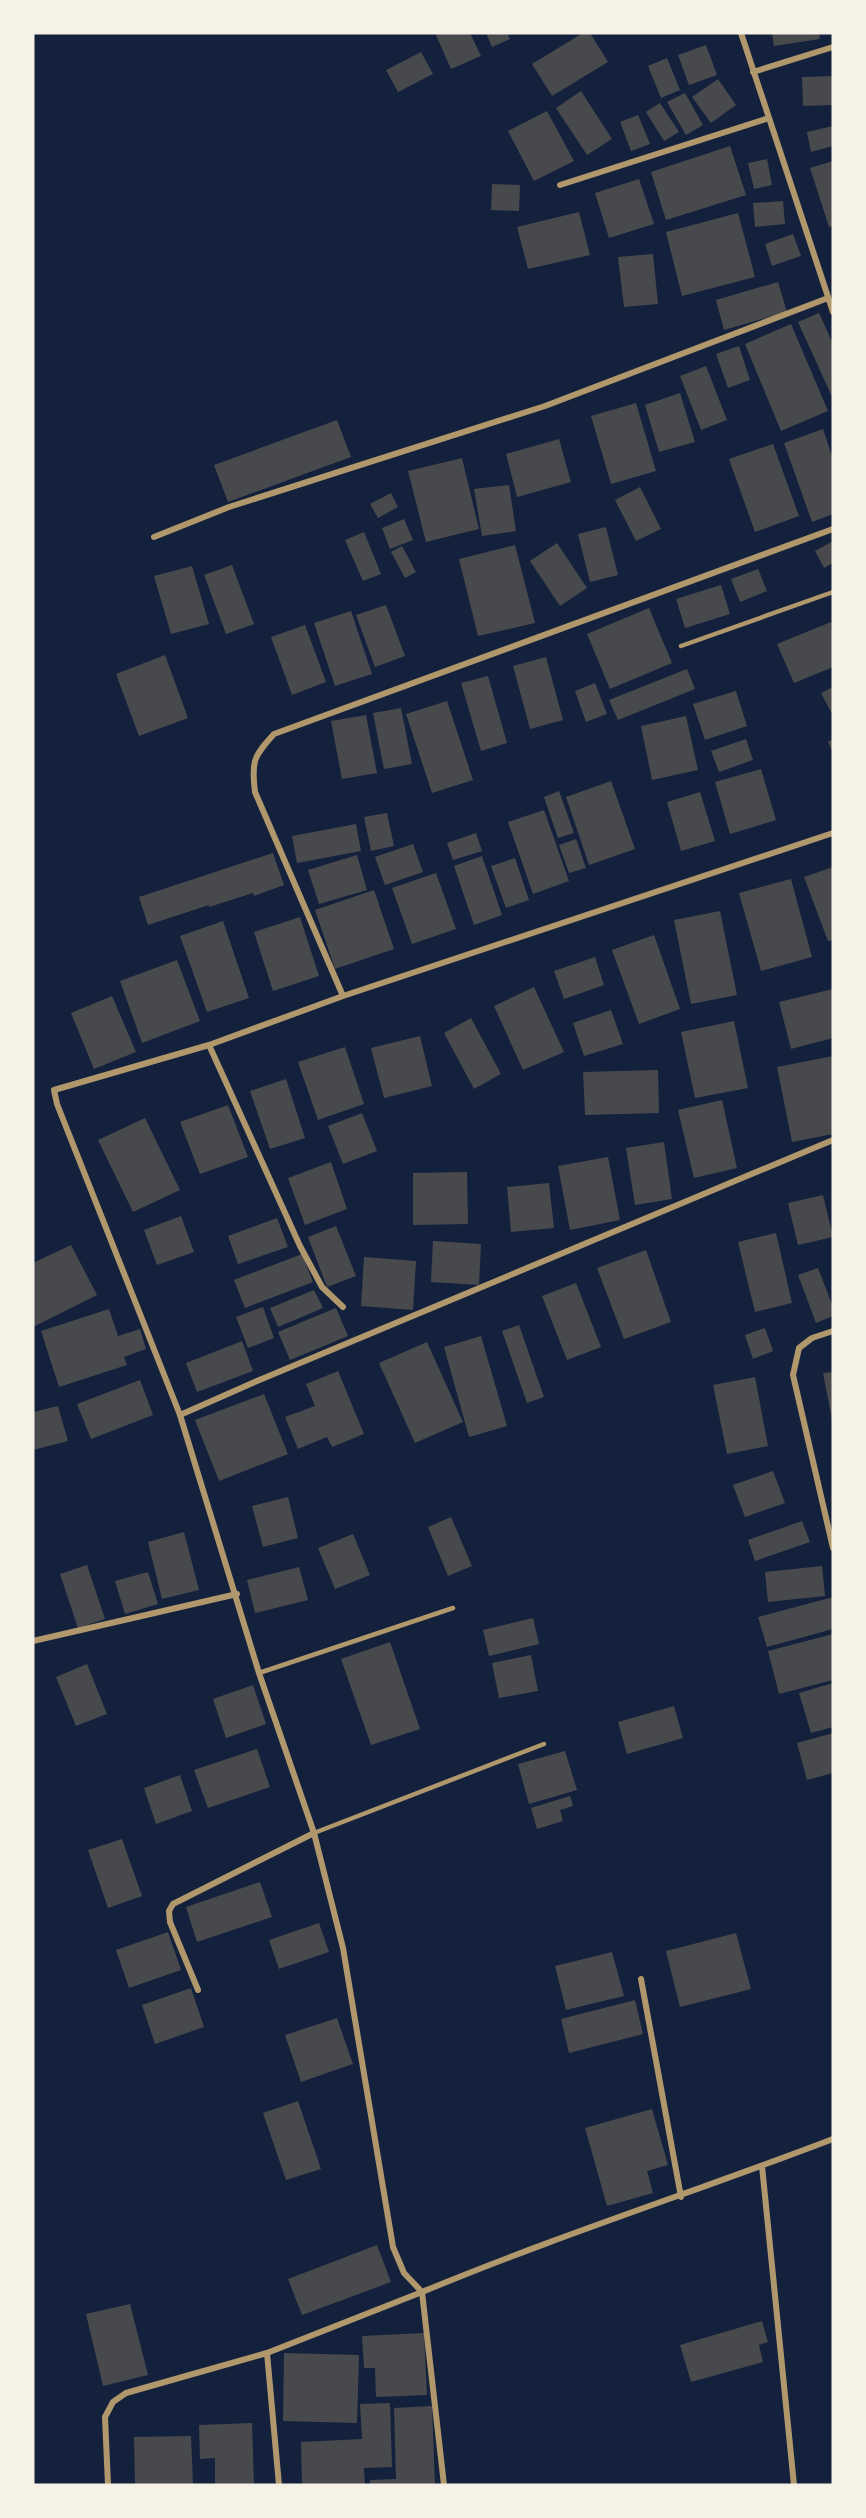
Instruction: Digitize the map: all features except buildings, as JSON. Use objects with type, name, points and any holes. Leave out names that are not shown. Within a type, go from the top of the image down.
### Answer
[{"type":"street","points":[[741,33],[833,312]]},
{"type":"street","points":[[753,72],[833,47]]},
{"type":"street","points":[[560,185],[769,118]]},
{"type":"street","points":[[154,537],[229,507],[545,406],[828,298]]},
{"type":"street","points":[[343,996],[255,792],[253,776],[255,754],[274,734],[833,529]]},
{"type":"street","points":[[444,2485],[422,2292],[404,2272],[391,2238],[343,1947],[327,1878],[314,1833],[259,1673],[237,1594],[180,1415],[61,1115],[54,1090],[209,1045],[343,996],[833,833]]},
{"type":"street","points":[[209,1045],[300,1246],[322,1287],[343,1307]]},
{"type":"street","points":[[180,1415],[833,1140]]},
{"type":"street","points":[[833,1331],[812,1338],[799,1348],[793,1375],[833,1548]]},
{"type":"street","points":[[33,1641],[237,1594]]},
{"type":"street","points":[[198,1990],[170,1922],[169,1911],[173,1904],[314,1833]]},
{"type":"street","points":[[641,1979],[681,2197]]},
{"type":"street","points":[[108,2485],[105,2417],[113,2402],[126,2394],[267,2353],[479,2268],[681,2197],[833,2139]]},
{"type":"street","points":[[762,2166],[794,2485]]},
{"type":"street","points":[[267,2353],[279,2485]]},
{"type":"lane","points":[[681,646],[833,592]]},
{"type":"lane","points":[[259,1673],[453,1608]]},
{"type":"lane","points":[[314,1833],[544,1744]]}]
